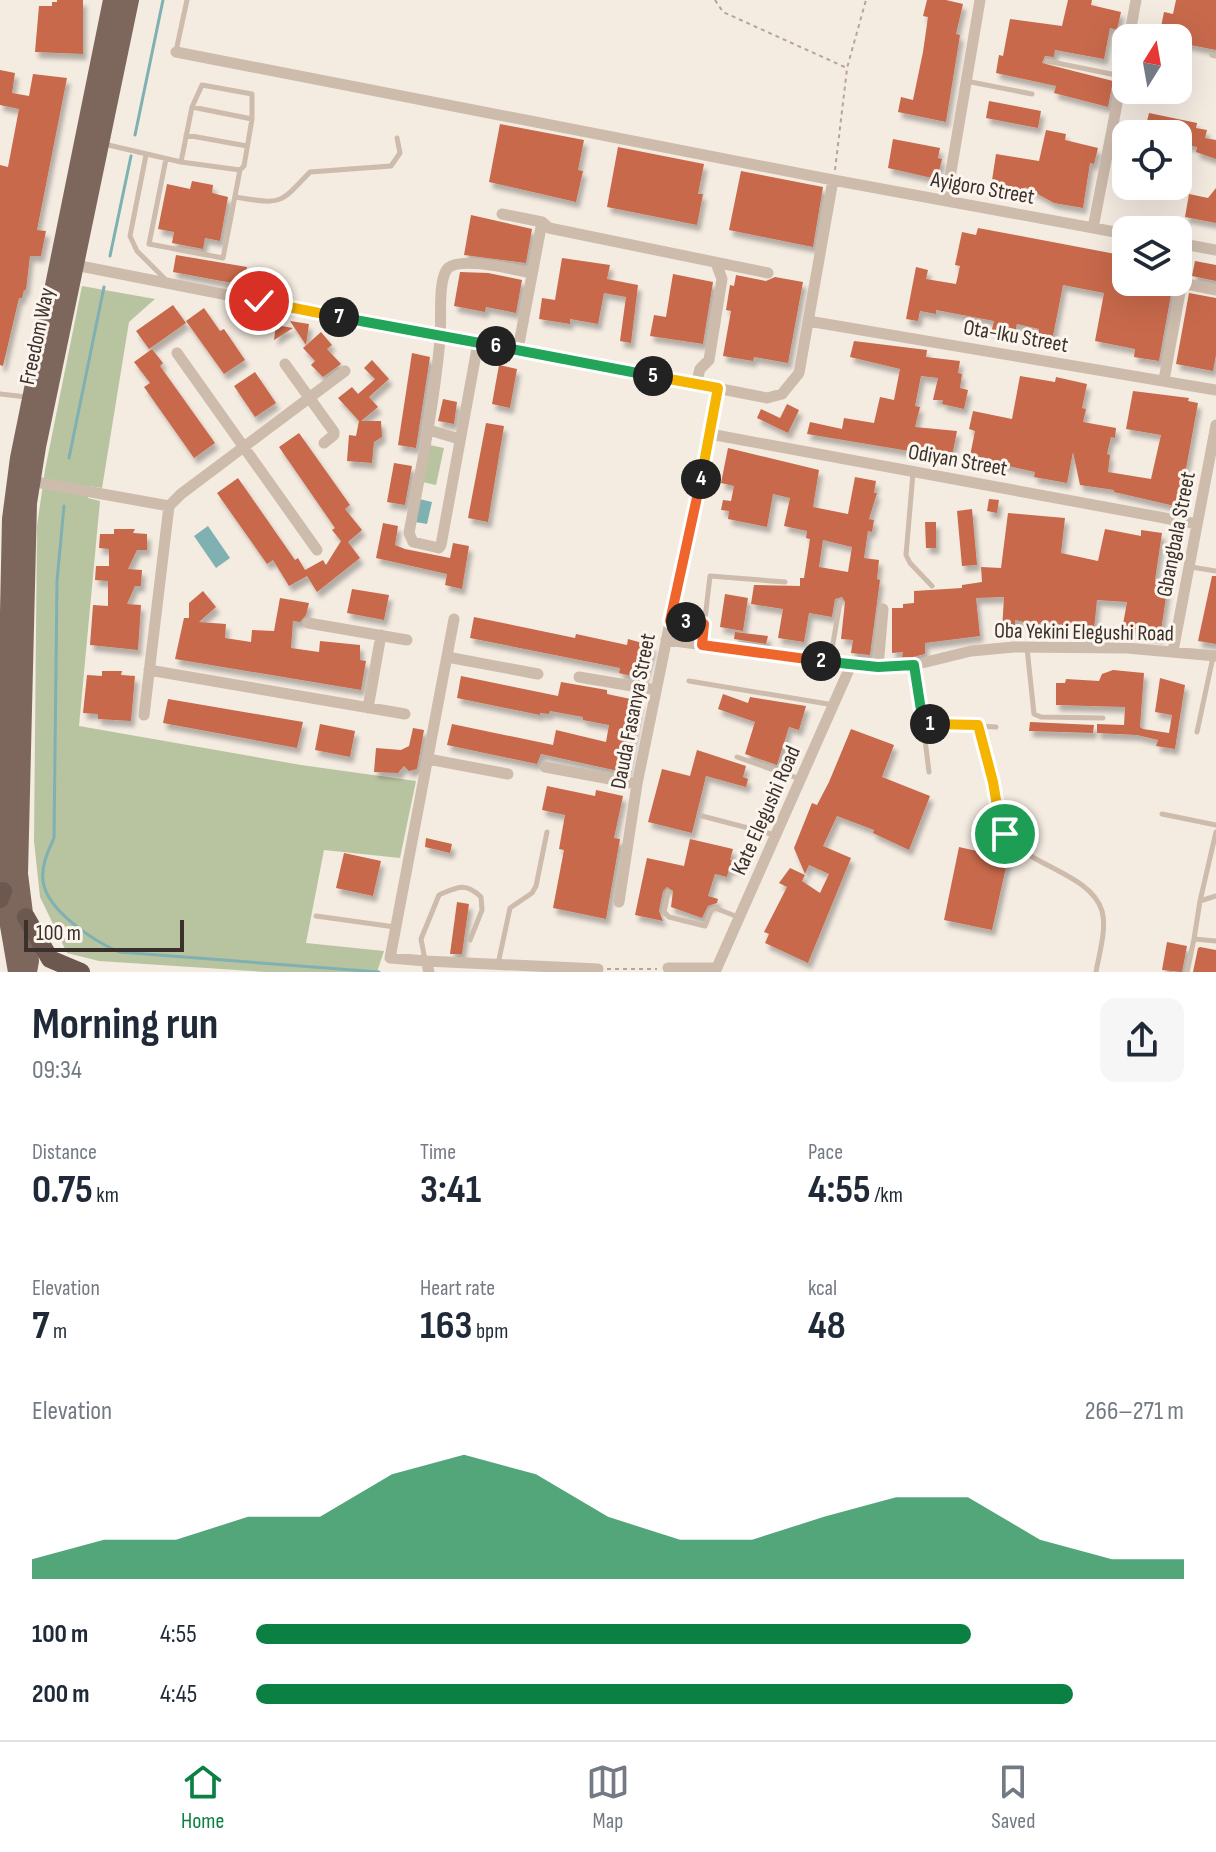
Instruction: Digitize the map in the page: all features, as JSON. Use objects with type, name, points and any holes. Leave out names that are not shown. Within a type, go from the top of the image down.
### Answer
[{"type":"highway","points":[[26,917],[50,959],[81,972]]},
{"type":"main road","name":"Freedom Way","points":[[28,972],[26,917],[19,874],[11,554],[30,481],[75,265],[112,0]]},
{"type":"main road","name":"Freedom Way","points":[[17,972],[1,895],[2,707],[15,487],[32,397],[92,141],[130,0]]},
{"type":"street","points":[[946,201],[980,0]]},
{"type":"street","points":[[1132,24],[1136,0]]},
{"type":"street","name":"Ayigoro Street","points":[[176,52],[1112,231]]},
{"type":"street","points":[[1093,228],[1117,104]]},
{"type":"street","points":[[75,265],[767,398],[782,394],[799,373],[833,180]]},
{"type":"street","points":[[502,214],[542,222],[549,228],[768,273]]},
{"type":"street","points":[[518,349],[542,222]]},
{"type":"street","points":[[1192,246],[1216,250]]},
{"type":"street","points":[[478,343],[441,545],[439,548],[413,542],[409,533],[429,430],[440,337],[442,278],[455,264],[471,263],[532,273]]},
{"type":"street","points":[[696,384],[700,369],[709,360],[722,279],[716,263]]},
{"type":"street","points":[[1164,380],[1181,287],[1187,284],[1216,290]]},
{"type":"street","name":"Ota-Iku Street","points":[[808,321],[1216,390]]},
{"type":"street","points":[[177,353],[317,550]]},
{"type":"street","points":[[285,364],[335,433],[324,443]]},
{"type":"street","points":[[144,715],[169,506],[345,371]]},
{"type":"street","name":"Dauda Fasanya Street","points":[[619,902],[637,784],[718,388]]},
{"type":"street","name":"Gbangbala Street","points":[[1173,651],[1216,425]]},
{"type":"street","points":[[429,430],[459,439]]},
{"type":"street","name":"Odiyan Street","points":[[710,434],[1197,524]]},
{"type":"street","points":[[30,481],[169,506]]},
{"type":"street","points":[[878,667],[883,609]]},
{"type":"street","points":[[454,619],[390,958],[427,966],[598,969]]},
{"type":"street","points":[[308,623],[407,640]]},
{"type":"street","points":[[368,708],[381,635]]},
{"type":"street","name":"Oba Yekini Elegushi Road","points":[[666,640],[878,667],[914,665],[971,651],[1027,647],[1173,651],[1214,656]]},
{"type":"street","points":[[447,657],[538,674]]},
{"type":"street","name":"Kate Elegushi Road","points":[[716,970],[851,665]]},
{"type":"street","points":[[149,670],[405,714]]},
{"type":"street","points":[[579,677],[656,690]]},
{"type":"street","points":[[428,759],[508,774]]},
{"type":"street","points":[[545,767],[637,784]]},
{"type":"street","points":[[668,968],[716,970]]},
{"type":"lane","points":[[176,52],[187,0]]},
{"type":"lane","points":[[1047,61],[1112,74]]},
{"type":"lane","points":[[965,81],[1032,94]]},
{"type":"lane","points":[[166,159],[149,244],[223,258],[252,119],[253,99],[249,92],[204,84],[198,89],[181,162]]},
{"type":"lane","points":[[192,107],[252,119]]},
{"type":"lane","points":[[186,135],[247,146]]},
{"type":"lane","points":[[235,197],[269,202],[286,198],[310,172],[391,166],[400,153],[397,138]]},
{"type":"lane","points":[[92,141],[181,162],[240,170]]},
{"type":"lane","points":[[146,155],[130,236],[137,251],[168,282]]},
{"type":"lane","points":[[0,394],[32,397]]},
{"type":"lane","points":[[913,472],[906,555],[932,586]]},
{"type":"lane","points":[[1190,567],[1216,571]]},
{"type":"lane","points":[[702,645],[710,576],[785,582]]},
{"type":"lane","points":[[829,662],[840,602]]},
{"type":"lane","points":[[670,621],[704,624]]},
{"type":"lane","points":[[1027,647],[1034,714],[1041,717],[1103,718]]},
{"type":"lane","points":[[1197,732],[1214,656]]},
{"type":"lane","points":[[914,665],[929,772]]},
{"type":"lane","points":[[689,681],[834,705]]},
{"type":"lane","points":[[923,723],[996,727]]},
{"type":"lane","points":[[978,725],[1000,824],[1005,834],[1013,844],[1081,885],[1095,897],[1103,912],[1096,972]]},
{"type":"lane","points":[[737,757],[800,779]]},
{"type":"lane","points":[[1162,814],[1216,825]]},
{"type":"lane","points":[[702,816],[775,835]]},
{"type":"lane","points":[[498,965],[510,908],[532,893],[536,886],[547,832]]},
{"type":"lane","points":[[1187,972],[1216,832]]},
{"type":"lane","points":[[427,966],[421,939],[439,895],[457,887],[471,888],[481,897],[482,910],[470,940]]},
{"type":"lane","points":[[668,892],[664,912],[669,917],[705,926],[711,910],[715,908],[739,918]]},
{"type":"lane","points":[[1200,901],[1216,896]]},
{"type":"lane","points":[[316,916],[396,927]]},
{"type":"lane","points":[[1194,939],[1216,941]]},
{"type":"path","points":[[715,0],[723,12],[847,68]]},
{"type":"path","points":[[833,180],[847,68],[866,0]]},
{"type":"path","points":[[598,969],[668,968]]},
{"type":"green space","points":[[82,286],[155,299],[129,322],[102,488],[89,486],[88,498],[100,501],[79,726],[301,765],[416,781],[400,858],[324,850],[306,943],[384,951],[377,972],[266,972],[99,961],[67,953],[40,897],[34,841],[37,526],[45,470]]},
{"type":"green space","points":[[425,444],[444,448],[436,485],[418,481]]},
{"type":"water","points":[[419,499],[432,502],[427,524],[415,522]]},
{"type":"water","points":[[208,526],[230,558],[216,568],[194,536]]},
{"type":"building","points":[[83,0],[83,54],[35,52],[39,6],[52,6],[52,2]]},
{"type":"building","points":[[927,0],[963,4],[956,34],[960,35],[946,122],[898,112],[901,97],[913,100],[928,17],[923,16]]},
{"type":"building","points":[[1068,0],[1092,0],[1091,5],[1121,12],[1118,24],[1112,24],[1110,28],[1104,59],[1055,50],[1054,57],[1045,56],[1042,63],[1112,81],[1108,107],[1054,93],[1056,86],[996,73],[999,55],[1003,56],[1010,19],[1062,26]]},
{"type":"building","points":[[1176,0],[1216,0],[1216,50],[1192,45],[1192,24],[1162,24],[1164,12],[1173,14]]},
{"type":"building","points":[[0,70],[15,73],[12,93],[29,96],[33,74],[67,78],[37,230],[46,231],[41,256],[30,256],[26,290],[19,298],[3,366],[0,365],[0,165],[8,167],[19,109],[0,105]]},
{"type":"building","points":[[989,101],[1041,111],[1038,128],[986,118]]},
{"type":"building","points":[[1149,113],[1183,120],[1147,120]]},
{"type":"building","points":[[1192,122],[1197,123],[1196,128],[1207,130],[1205,138],[1216,140],[1216,159],[1196,152],[1197,147],[1192,146]]},
{"type":"building","points":[[500,124],[584,140],[578,170],[583,171],[576,202],[489,182]]},
{"type":"building","points":[[1046,130],[1066,134],[1065,140],[1098,148],[1094,164],[1090,163],[1083,208],[1054,203],[1025,187],[1023,194],[991,187],[996,154],[1039,161]]},
{"type":"building","points":[[893,139],[940,148],[938,158],[942,159],[939,171],[934,169],[932,178],[888,168]]},
{"type":"building","points":[[618,147],[704,164],[698,194],[703,194],[697,225],[607,207]]},
{"type":"building","points":[[741,171],[823,187],[813,247],[729,230]]},
{"type":"building","points":[[192,181],[213,185],[212,193],[228,197],[220,241],[205,238],[203,249],[172,243],[174,232],[158,229],[167,184],[190,189]]},
{"type":"building","points":[[1216,188],[1216,223],[1185,216],[1192,195],[1208,198]]},
{"type":"building","points":[[471,215],[532,229],[526,263],[464,255]]},
{"type":"building","points":[[978,228],[1112,253],[1112,296],[1171,296],[1159,361],[1134,357],[1135,349],[1095,341],[1104,293],[1063,285],[1053,336],[1017,324],[1014,336],[1007,331],[991,333],[994,321],[936,310],[936,314],[920,311],[918,321],[906,319],[916,267],[928,270],[926,279],[956,284],[960,266],[955,265],[962,232],[976,235]]},
{"type":"building","points":[[176,255],[247,267],[243,285],[173,272]]},
{"type":"building","points":[[562,258],[610,265],[607,279],[638,285],[631,343],[620,341],[626,297],[604,293],[598,324],[570,319],[570,324],[539,319],[542,298],[555,300]]},
{"type":"building","points":[[1195,261],[1216,265],[1216,281],[1192,276]]},
{"type":"building","points":[[460,272],[488,273],[522,280],[516,313],[486,307],[485,312],[454,306]]},
{"type":"building","points":[[673,274],[713,282],[703,344],[650,336],[654,315],[666,317]]},
{"type":"building","points":[[736,275],[766,281],[775,277],[803,282],[788,363],[723,356],[731,311],[726,310],[730,285],[734,286]]},
{"type":"building","points":[[1192,294],[1216,298],[1213,371],[1176,364],[1188,296]]},
{"type":"building","points":[[173,305],[186,323],[149,349],[136,331]]},
{"type":"building","points":[[204,308],[220,331],[224,329],[245,360],[224,374],[186,321]]},
{"type":"building","points":[[290,321],[309,324],[306,345]]},
{"type":"building","points":[[276,325],[293,328],[274,340]]},
{"type":"building","points":[[321,332],[332,345],[327,349],[341,364],[323,377],[311,365],[315,361],[303,348]]},
{"type":"building","points":[[854,341],[927,350],[926,357],[960,361],[960,388],[968,390],[964,409],[942,404],[943,400],[933,400],[938,378],[921,376],[915,406],[920,407],[915,427],[957,431],[952,456],[931,455],[932,450],[910,448],[909,451],[807,434],[810,422],[842,429],[844,418],[874,423],[880,397],[894,400],[900,369],[850,357]]},
{"type":"building","points":[[152,349],[163,363],[160,366],[215,443],[194,458],[144,387],[150,383],[134,362]]},
{"type":"building","points":[[412,353],[430,357],[416,448],[398,445]]},
{"type":"building","points":[[372,360],[389,379],[369,397],[378,407],[361,421],[381,421],[382,437],[374,442],[372,463],[347,461],[349,435],[356,436],[359,421],[338,398],[352,387],[358,394],[375,379],[364,368]]},
{"type":"building","points":[[499,365],[517,369],[510,408],[492,404]]},
{"type":"building","points":[[255,372],[276,403],[255,417],[234,386]]},
{"type":"building","points":[[1020,376],[1055,382],[1056,377],[1087,384],[1082,408],[1086,409],[1083,422],[1116,428],[1107,454],[1110,455],[1108,472],[1151,479],[1161,435],[1126,429],[1133,391],[1189,398],[1188,401],[1198,403],[1179,507],[1114,490],[1080,485],[1073,452],[1067,483],[1034,477],[1035,472],[990,462],[990,465],[969,461],[975,431],[969,429],[973,411],[1012,419]]},
{"type":"building","points":[[443,399],[457,402],[454,424],[438,421]]},
{"type":"building","points":[[787,404],[799,410],[788,433],[757,418],[761,409],[780,418]]},
{"type":"building","points":[[486,423],[504,426],[488,522],[468,518]]},
{"type":"building","points":[[299,433],[350,505],[345,509],[362,530],[348,542],[360,558],[317,592],[307,576],[289,586],[273,560],[267,564],[217,493],[238,478],[305,570],[323,560],[326,565],[341,541],[279,447]]},
{"type":"building","points":[[728,448],[819,470],[813,507],[848,514],[855,477],[876,481],[874,493],[877,493],[869,519],[874,520],[872,532],[868,531],[864,558],[879,560],[877,579],[880,580],[870,655],[851,653],[853,640],[841,639],[845,602],[842,597],[835,599],[832,617],[809,613],[804,642],[778,638],[783,609],[751,604],[754,585],[800,586],[810,539],[806,538],[807,531],[784,526],[790,498],[773,494],[767,527],[728,519],[729,511],[721,510],[723,500],[731,501],[734,486],[721,483]],"holes":[[[823,540],[852,547],[848,572],[819,567]]]},
{"type":"building","points":[[394,463],[412,466],[405,505],[387,502]]},
{"type":"building","points":[[989,499],[999,500],[997,513],[987,511]]},
{"type":"building","points":[[972,509],[977,565],[962,566],[957,511]]},
{"type":"building","points":[[1008,513],[1065,518],[1061,553],[1098,561],[1105,529],[1141,536],[1141,530],[1162,533],[1155,580],[1168,583],[1160,638],[1122,630],[1127,602],[1097,600],[1094,629],[1108,631],[1107,639],[1091,639],[1081,638],[1083,629],[1043,621],[1038,625],[1015,620],[1015,631],[1002,630],[1004,597],[976,598],[980,636],[925,643],[925,654],[913,657],[902,657],[903,652],[892,653],[892,608],[903,608],[903,604],[914,603],[914,591],[962,588],[962,585],[982,582],[981,567],[1001,568]]},
{"type":"building","points":[[925,522],[936,522],[936,548],[926,548]]},
{"type":"building","points":[[383,523],[398,526],[395,545],[405,549],[450,558],[453,543],[469,546],[462,589],[445,585],[447,574],[376,558]]},
{"type":"building","points":[[114,529],[135,529],[133,533],[147,534],[147,550],[137,550],[128,569],[142,570],[141,586],[135,586],[127,604],[141,605],[138,650],[90,645],[93,605],[108,606],[108,581],[95,580],[96,566],[109,566],[109,549],[99,548],[100,534],[114,534]]},
{"type":"building","points":[[1212,576],[1216,576],[1216,644],[1198,641]]},
{"type":"building","points":[[352,589],[389,595],[384,620],[347,613]]},
{"type":"building","points":[[203,591],[216,607],[199,622],[226,624],[225,638],[251,642],[252,630],[274,631],[280,598],[309,603],[306,615],[300,622],[293,621],[291,648],[319,652],[320,641],[360,645],[360,660],[366,661],[361,690],[175,659],[184,618],[189,618],[189,603]]},
{"type":"building","points":[[725,594],[748,598],[743,631],[720,627]]},
{"type":"building","points":[[474,617],[575,638],[576,634],[627,645],[628,639],[653,646],[644,679],[619,673],[620,668],[470,638]]},
{"type":"building","points":[[735,632],[768,636],[766,644],[734,639]]},
{"type":"building","points":[[1113,670],[1144,673],[1140,727],[1143,729],[1169,733],[1172,715],[1155,712],[1160,678],[1185,685],[1175,749],[1156,746],[1158,740],[1137,735],[1097,733],[1097,724],[1124,725],[1125,707],[1056,705],[1056,683],[1065,683],[1066,679],[1099,681],[1102,674]]},
{"type":"building","points":[[102,671],[122,671],[121,675],[135,676],[131,721],[98,719],[98,714],[83,713],[87,675],[102,676]]},
{"type":"building","points":[[461,676],[558,696],[561,682],[607,690],[607,694],[640,701],[627,773],[541,754],[537,764],[447,745],[452,724],[553,745],[556,730],[606,742],[609,725],[583,720],[583,717],[550,711],[549,714],[540,715],[457,698]]},
{"type":"building","points":[[723,694],[748,703],[750,697],[806,706],[799,730],[789,727],[777,765],[745,754],[755,722],[718,709]]},
{"type":"building","points":[[168,699],[303,722],[297,748],[163,723]]},
{"type":"building","points":[[1030,722],[1094,725],[1093,733],[1029,731]]},
{"type":"building","points":[[320,724],[355,731],[350,757],[315,750]]},
{"type":"building","points":[[413,728],[424,730],[417,769],[409,771],[404,766],[398,773],[374,772],[376,748],[401,750],[409,746]]},
{"type":"building","points":[[851,729],[894,745],[882,777],[930,796],[909,850],[873,833],[874,830],[837,816],[823,846],[851,858],[808,963],[765,943],[769,934],[764,932],[787,887],[779,883],[790,868],[805,875],[802,881],[820,893],[829,874],[809,865],[805,874],[794,848],[812,803],[817,805]]},
{"type":"building","points":[[697,750],[746,766],[743,777],[748,779],[746,787],[706,776],[692,833],[648,822],[662,769],[690,776]]},
{"type":"building","points":[[547,786],[595,796],[596,790],[623,796],[614,838],[620,839],[606,919],[553,908],[564,850],[559,849],[565,815],[542,810]]},
{"type":"building","points":[[426,838],[452,844],[450,853],[425,847]]},
{"type":"building","points":[[690,839],[733,849],[730,860],[737,861],[735,869],[729,868],[727,877],[715,874],[708,896],[718,899],[717,903],[708,906],[702,918],[671,907],[673,891],[667,887],[663,891],[659,911],[663,921],[635,915],[647,858],[684,866]]},
{"type":"building","points":[[959,847],[1008,858],[992,930],[944,920]]},
{"type":"building","points":[[344,853],[381,861],[373,896],[336,888]]},
{"type":"building","points":[[457,902],[469,904],[462,954],[450,954]]},
{"type":"building","points":[[1167,942],[1187,946],[1182,972],[1162,970]]},
{"type":"building","points":[[1200,947],[1216,950],[1216,972],[1193,972]]},
{"type":"waterway","points":[[135,135],[163,0]]},
{"type":"waterway","points":[[110,256],[131,156]]},
{"type":"waterway","points":[[69,458],[104,287]]},
{"type":"waterway","points":[[64,506],[57,581],[54,838],[43,875],[46,892],[53,903],[85,933],[119,952],[379,972]]},
{"type":"route","points":[[259,301],[718,388],[670,621],[704,624],[702,645],[851,665],[914,665],[923,723],[978,725],[1000,824],[1005,834]]}]
